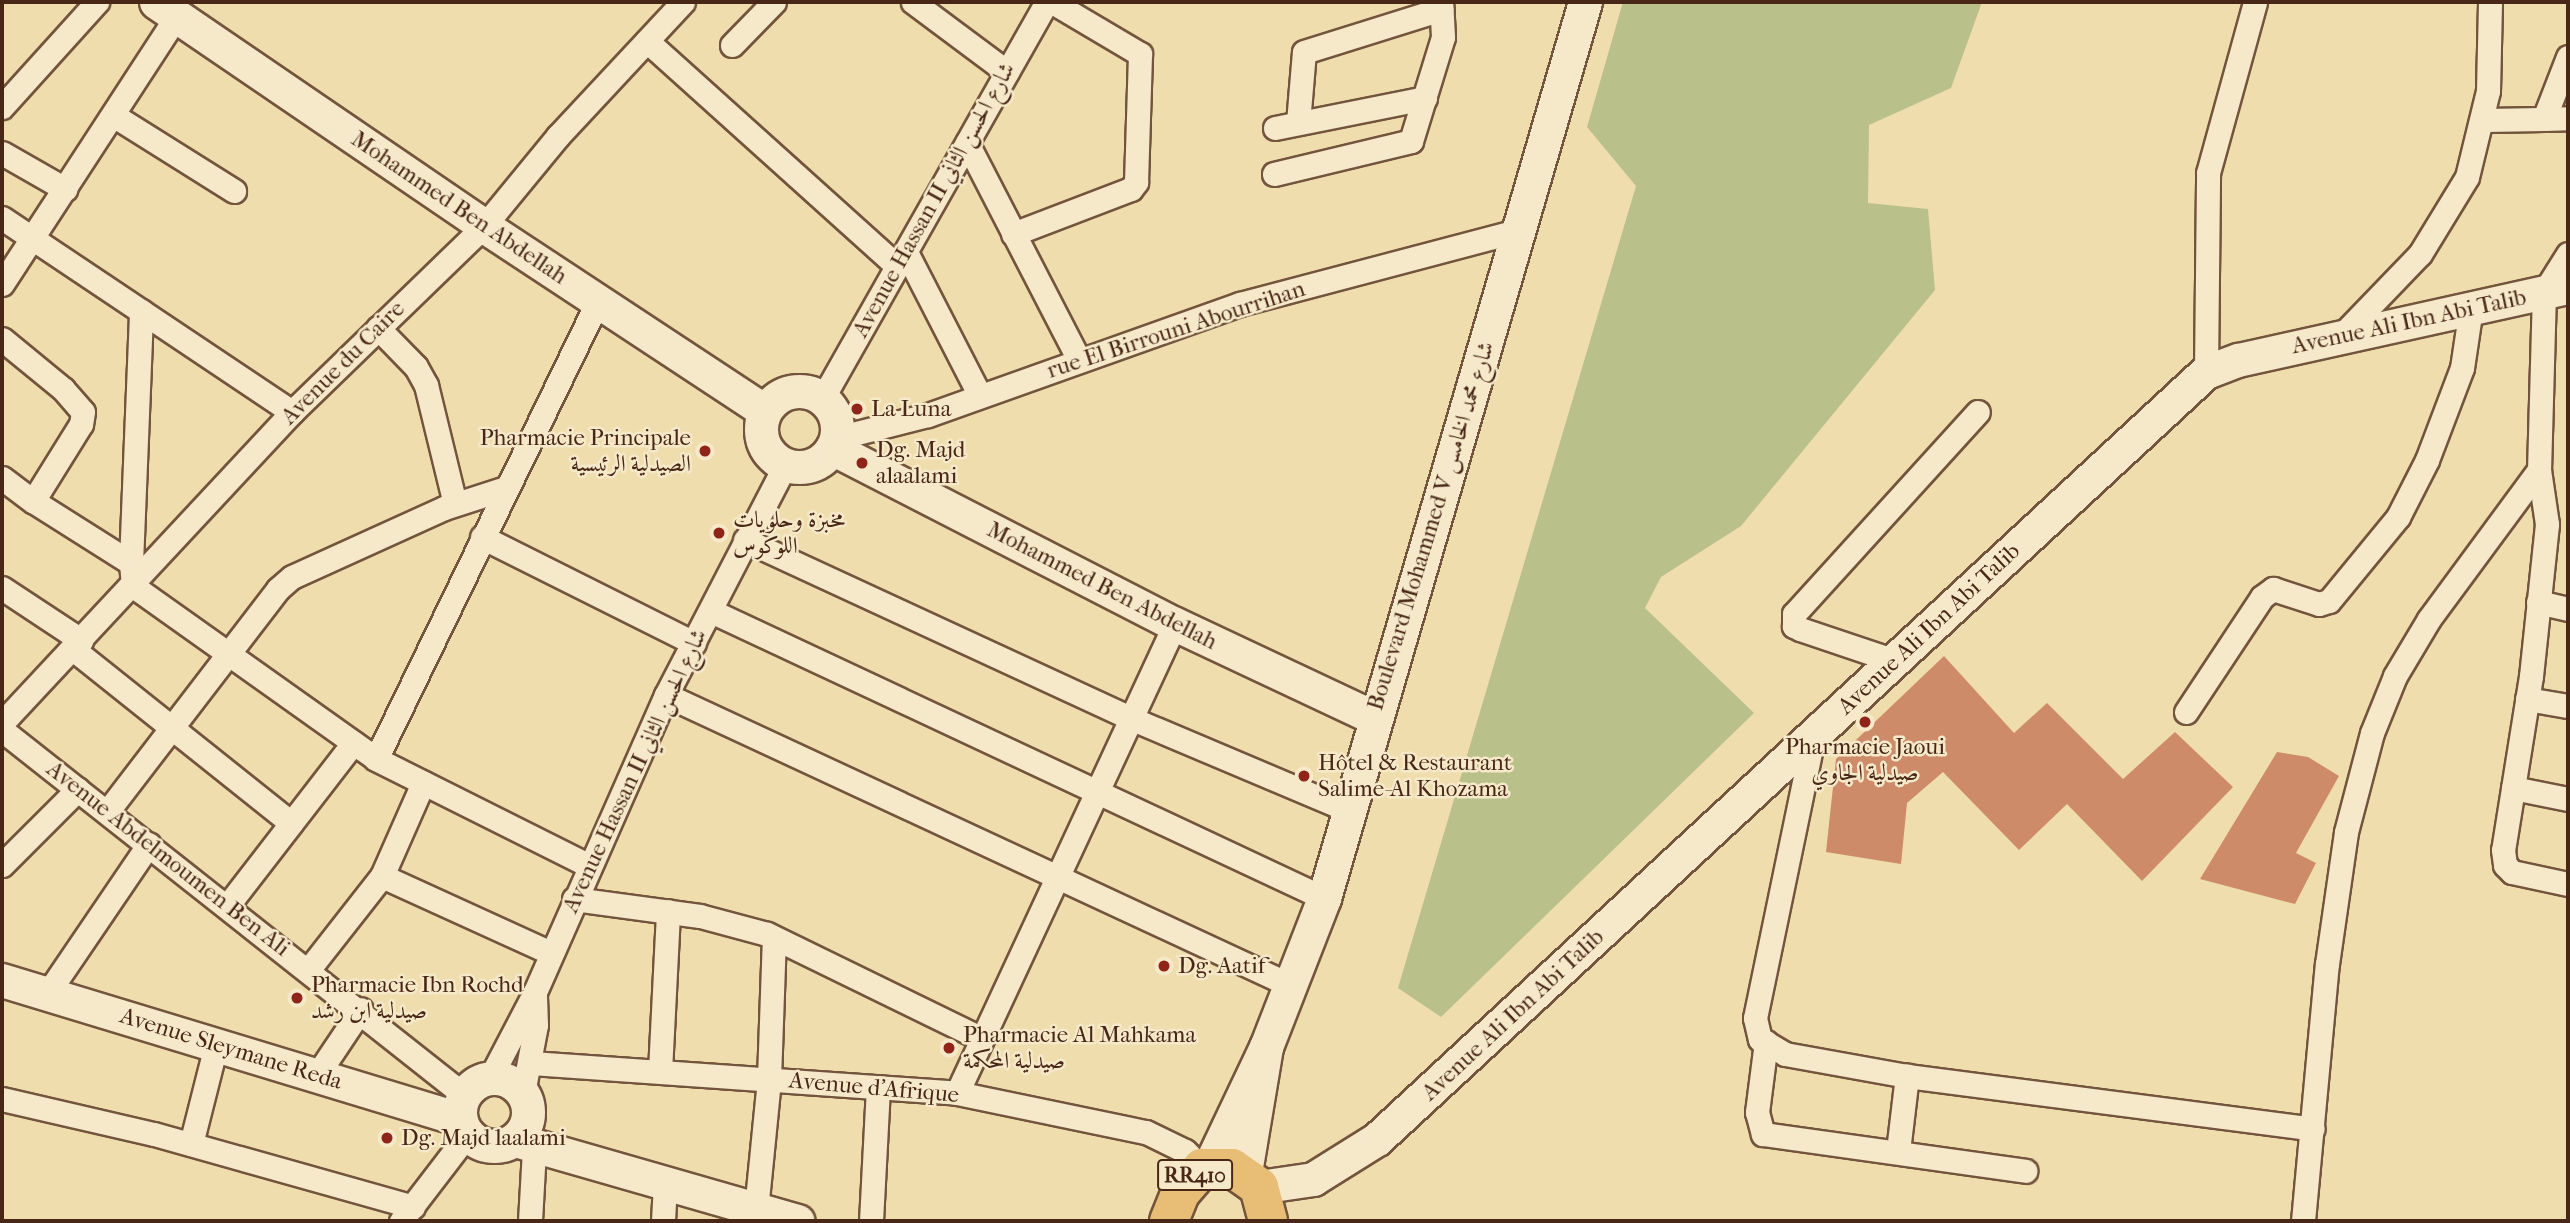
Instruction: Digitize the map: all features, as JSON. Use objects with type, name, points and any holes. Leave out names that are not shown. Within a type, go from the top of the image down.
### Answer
[{"type":"highway","name":"RR410","points":[[1168,1221],[1181,1192],[1242,1189]]},
{"type":"street","points":[[2,107],[97,2]]},
{"type":"street","name":"Avenue du Caire","points":[[2,723],[77,645],[132,575],[292,412],[484,226],[683,2]]},
{"type":"street","points":[[732,45],[774,2]]},
{"type":"street","points":[[913,2],[1007,72]]},
{"type":"street","points":[[1013,234],[1131,189],[1136,182],[1140,54],[1049,2]]},
{"type":"street","name":"Avenue Hassan II شارع الحسن الثاني","points":[[822,399],[1049,2]]},
{"type":"street","name":"Boulevard Mohammed V شارع محمد الخامس","points":[[1242,1189],[1266,1047],[1324,898],[1350,811],[1373,717],[1585,2]]},
{"type":"street","points":[[2206,372],[2208,173],[2255,2]]},
{"type":"street","points":[[2340,337],[2420,254],[2448,215],[2467,177],[2484,120],[2490,2]]},
{"type":"street","points":[[1274,174],[1405,145],[1415,131],[1443,37],[1441,5],[1304,52],[1298,123]]},
{"type":"street","points":[[2,284],[113,115],[166,9]]},
{"type":"street","name":"Mohammed Ben Abdellah","points":[[166,9],[484,226],[765,411]]},
{"type":"street","points":[[647,41],[902,259],[980,396]]},
{"type":"street","points":[[2544,119],[2568,57]]},
{"type":"street","points":[[1275,128],[1425,98]]},
{"type":"street","points":[[113,115],[234,191]]},
{"type":"street","points":[[2484,120],[2568,118]]},
{"type":"street","points":[[967,143],[1079,360]]},
{"type":"street","points":[[2,153],[65,189]]},
{"type":"street","points":[[2,218],[292,412]]},
{"type":"street","name":"rue El Birrouni Abourrihan","points":[[834,443],[980,396],[1240,304],[1517,231]]},
{"type":"street","points":[[2568,254],[2556,289],[2539,470],[2547,524],[2505,865],[2512,872],[2568,884]]},
{"type":"street","name":"Avenue Ali Ibn Abi Talib","points":[[1242,1189],[1313,1179],[1377,1139],[2206,372],[2238,360],[2556,289]]},
{"type":"street","points":[[376,759],[598,301]]},
{"type":"street","points":[[2186,712],[2262,597],[2273,589],[2319,604],[2329,601],[2398,517],[2427,460],[2462,368],[2471,308]]},
{"type":"street","points":[[132,575],[141,311]]},
{"type":"street","points":[[378,328],[416,367],[426,385],[456,504]]},
{"type":"street","points":[[2,339],[63,389],[83,412],[81,424],[33,501]]},
{"type":"street","points":[[791,392],[822,399],[835,416],[834,443],[807,467],[785,465],[763,442],[765,411],[791,392]]},
{"type":"street","points":[[1895,661],[1800,629],[1794,626],[1794,614],[1978,412]]},
{"type":"street","name":"Mohammed Ben Abdellah","points":[[834,443],[1175,624],[1373,717]]},
{"type":"street","name":"Avenue Hassan II شارع الحسن الثاني","points":[[407,1214],[535,992],[588,865],[666,695],[785,465]]},
{"type":"street","points":[[2303,1221],[2327,964],[2346,832],[2372,733],[2395,676],[2429,619],[2539,470]]},
{"type":"street","points":[[2,478],[132,575],[226,654],[376,759],[588,865]]},
{"type":"street","points":[[107,812],[258,610],[292,578],[456,504],[506,488]]},
{"type":"street","points":[[2547,524],[2568,515]]},
{"type":"street","points":[[482,537],[694,643]]},
{"type":"street","points":[[745,540],[1130,718],[1350,811]]},
{"type":"street","points":[[2,588],[77,645],[171,727],[291,823]]},
{"type":"street","points":[[2538,603],[2568,609]]},
{"type":"street","points":[[711,611],[1098,789],[1324,898]]},
{"type":"street","points":[[957,1093],[1055,877],[1175,624]]},
{"type":"street","points":[[666,695],[1290,985]]},
{"type":"street","points":[[2527,699],[2568,706]]},
{"type":"street","name":"Avenue Abdelmoumen Ben Ali","points":[[2,730],[361,1009],[470,1106],[490,1147],[525,1144],[773,1216]]},
{"type":"street","points":[[1813,738],[1755,1018],[1760,1039],[1785,1055],[1907,1076],[2313,1129]]},
{"type":"street","points":[[228,905],[353,743]]},
{"type":"street","points":[[309,969],[382,876],[423,783]]},
{"type":"street","points":[[2513,788],[2568,799]]},
{"type":"street","points":[[2,865],[78,789]]},
{"type":"street","points":[[47,994],[149,844]]},
{"type":"street","points":[[382,876],[551,953]]},
{"type":"street","points":[[574,899],[668,911],[744,926],[774,937],[982,1039]]},
{"type":"street","points":[[660,1070],[668,911]]},
{"type":"street","points":[[773,1216],[769,1079],[774,937]]},
{"type":"street","name":"Avenue Sleymane Reda","points":[[2,980],[317,1075],[470,1106]]},
{"type":"street","points":[[530,1221],[525,1144],[528,1118],[527,1078],[535,992]]},
{"type":"street","points":[[317,1075],[361,1009]]},
{"type":"street","points":[[1766,1042],[1757,1112],[1763,1134],[2025,1171]]},
{"type":"street","points":[[191,1144],[216,1045]]},
{"type":"street","name":"Avenue d'Afrique","points":[[527,1078],[660,1070],[957,1093],[1146,1132],[1185,1152],[1242,1189]]},
{"type":"street","points":[[1898,1151],[1907,1076]]},
{"type":"street","name":"Avenue Abdelmoumen Ben Ali","points":[[470,1106],[508,1081],[527,1078]]},
{"type":"street","points":[[871,1221],[878,1087]]},
{"type":"street","points":[[2,1098],[191,1144],[407,1214]]},
{"type":"street","points":[[663,1221],[665,1185]]},
{"type":"green space","points":[[1623,2],[1982,2],[1951,88],[1869,125],[1868,203],[1928,209],[1935,290],[1741,526],[1661,577],[1645,608],[1754,713],[1441,1017],[1398,988],[1636,186],[1587,127]]},
{"type":"building","points":[[1944,656],[2014,733],[2047,703],[2123,779],[2175,732],[2233,787],[2142,881],[2067,804],[2019,850],[1943,772],[1907,803],[1901,864],[1826,852],[1836,759]]},
{"type":"building","points":[[2277,752],[2308,757],[2339,776],[2296,853],[2316,863],[2295,904],[2200,879]]},
{"type":"place","name":"La Luna","points":[[857,409]]},
{"type":"place","name":"Pharmacie Principale الصيدلية الرئيسية","points":[[705,451]]},
{"type":"place","name":"Dg. Majd alaalami","points":[[862,463]]},
{"type":"place","name":"مخبزة وحلويات اللوكوس","points":[[719,533]]},
{"type":"place","name":"Pharmacie Jaoui صيدلية الجاوي","points":[[1865,722]]},
{"type":"place","name":"Hôtel & Restaurant Salime-Al Khozama","points":[[1304,776]]},
{"type":"place","name":"Dg. Aatif","points":[[1164,966]]},
{"type":"place","name":"Pharmacie Ibn Rochd صيدلية ابن رشد","points":[[297,998]]},
{"type":"place","name":"Pharmacie Al Mahkama صيدلية المحكمة","points":[[949,1048]]},
{"type":"place","name":"Dg. Majd laalami","points":[[387,1138]]}]
